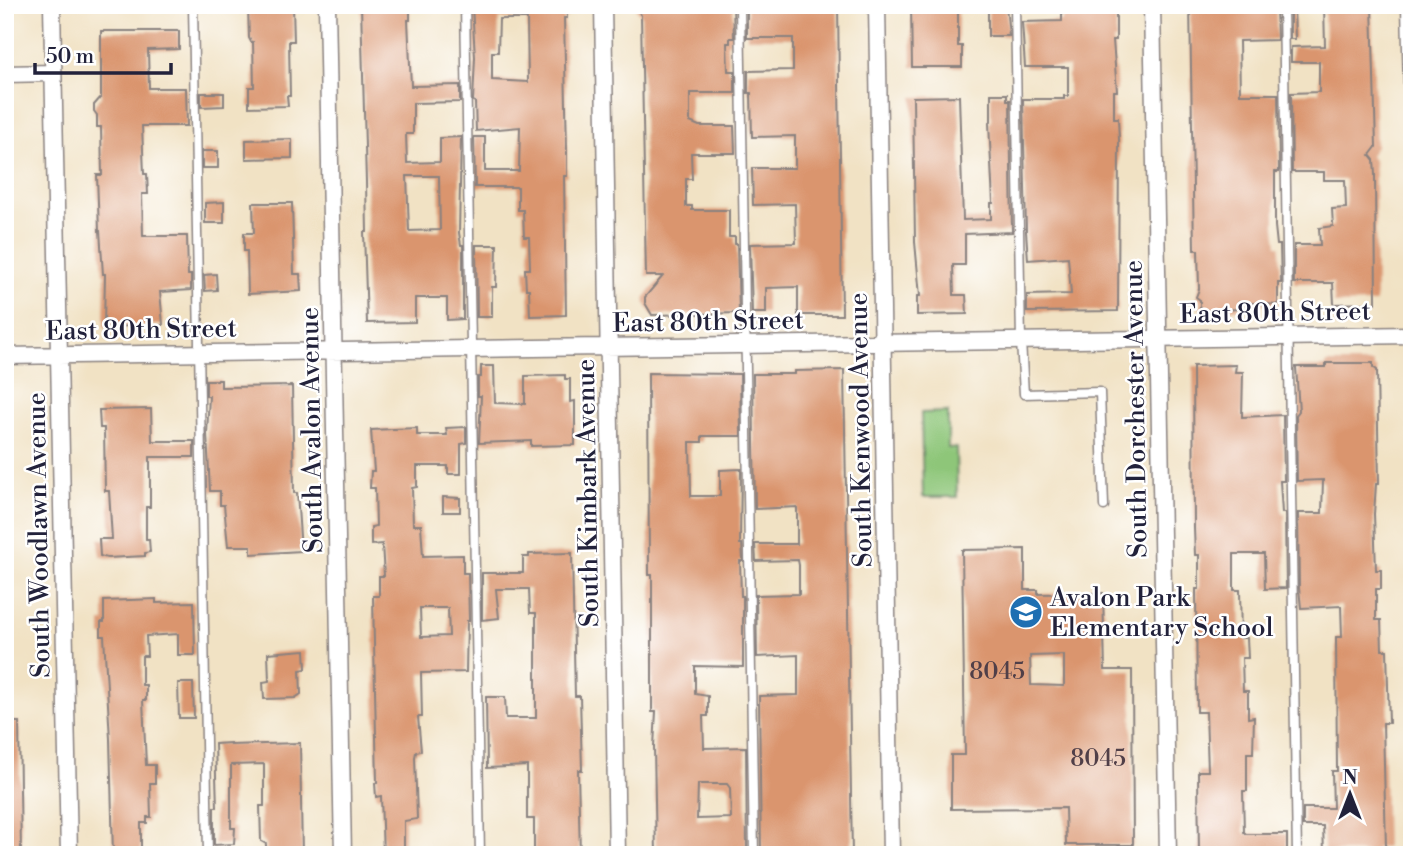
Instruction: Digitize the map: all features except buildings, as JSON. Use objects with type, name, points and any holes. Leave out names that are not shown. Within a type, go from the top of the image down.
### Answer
[{"type":"street","name":"South Woodlawn Avenue","points":[[52,5],[69,855]]},
{"type":"street","name":"South Avalon Avenue","points":[[327,5],[343,855]]},
{"type":"street","name":"South Kimbark Avenue","points":[[603,5],[617,855]]},
{"type":"street","name":"South Kenwood Avenue","points":[[877,5],[891,855]]},
{"type":"street","name":"South Dorchester Avenue","points":[[1152,5],[1168,855]]},
{"type":"street","points":[[1410,5],[1412,90]]},
{"type":"street","points":[[5,74],[53,74]]},
{"type":"street","name":"East 80th Street","points":[[5,356],[1412,335]]},
{"type":"lane","points":[[193,5],[208,855]]},
{"type":"lane","points":[[465,5],[480,855]]},
{"type":"lane","points":[[740,5],[754,855]]},
{"type":"lane","points":[[1015,5],[1024,394],[1100,392],[1104,506]]},
{"type":"lane","points":[[1283,5],[1297,855]]},
{"type":"green space","points":[[948,412],[948,448],[956,448],[957,497],[923,497],[921,413]]},
{"type":"place","name":"Avalon Park Elementary School","points":[[1026,612]]}]
